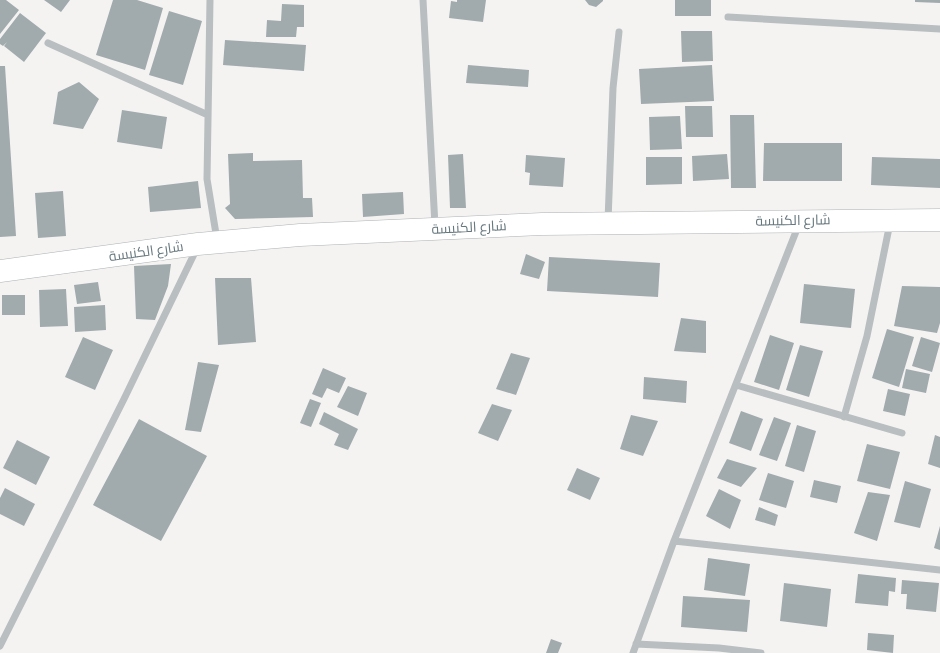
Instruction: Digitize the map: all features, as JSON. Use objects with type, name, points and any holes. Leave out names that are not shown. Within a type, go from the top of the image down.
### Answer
[{"type":"main road","name":"شارع الكنيسة","points":[[0,271],[208,243],[300,235],[435,228],[608,223],[801,220],[940,220]]},
{"type":"street","points":[[0,646],[120,406],[208,243],[207,180],[210,0]]},
{"type":"street","points":[[422,0],[435,228]]},
{"type":"street","points":[[728,17],[940,29]]},
{"type":"street","points":[[608,223],[613,88],[619,32]]},
{"type":"street","points":[[48,42],[208,115]]},
{"type":"street","points":[[633,653],[674,541],[801,220]]},
{"type":"street","points":[[844,417],[867,336],[884,258],[890,220]]},
{"type":"street","points":[[736,385],[902,433]]},
{"type":"street","points":[[674,541],[940,570]]},
{"type":"street","points":[[636,644],[719,648],[761,653]]},
{"type":"building","points":[[0,0],[6,0],[19,10],[0,34]]},
{"type":"building","points":[[44,0],[70,0],[61,12]]},
{"type":"building","points":[[113,0],[137,0],[163,8],[145,70],[96,55]]},
{"type":"building","points":[[457,0],[486,0],[483,22],[449,18],[451,1],[457,2]]},
{"type":"building","points":[[585,0],[603,1],[596,7],[589,5]]},
{"type":"building","points":[[675,0],[711,0],[711,16],[675,16]]},
{"type":"building","points":[[915,0],[940,0],[940,3],[915,2]]},
{"type":"building","points":[[282,4],[304,5],[304,27],[297,27],[296,37],[266,37],[267,20],[281,21]]},
{"type":"building","points":[[169,11],[202,21],[183,85],[149,75]]},
{"type":"building","points":[[20,13],[46,33],[24,62],[4,46],[7,42],[3,46],[0,44],[0,39]]},
{"type":"building","points":[[681,31],[712,31],[713,61],[682,62]]},
{"type":"building","points":[[225,40],[306,45],[304,71],[223,65]]},
{"type":"building","points":[[468,65],[529,70],[528,87],[466,83]]},
{"type":"building","points":[[712,65],[714,101],[641,104],[639,69]]},
{"type":"building","points":[[0,66],[5,66],[16,236],[0,237]]},
{"type":"building","points":[[79,82],[99,99],[83,129],[53,124],[58,92]]},
{"type":"building","points":[[685,106],[712,106],[713,137],[686,137]]},
{"type":"building","points":[[122,110],[167,117],[162,149],[117,142]]},
{"type":"building","points":[[730,115],[754,115],[756,188],[731,188]]},
{"type":"building","points":[[680,116],[682,149],[650,150],[649,117]]},
{"type":"building","points":[[764,143],[842,143],[842,181],[763,181]]},
{"type":"building","points":[[253,153],[253,161],[302,160],[303,198],[312,198],[313,217],[235,219],[225,208],[230,204],[228,154]]},
{"type":"building","points":[[463,154],[466,208],[450,208],[448,155]]},
{"type":"building","points":[[727,154],[729,179],[693,181],[692,156]]},
{"type":"building","points":[[526,155],[565,158],[563,187],[529,185],[530,173],[525,172]]},
{"type":"building","points":[[646,157],[682,157],[682,184],[646,185]]},
{"type":"building","points":[[872,157],[940,159],[940,188],[871,185]]},
{"type":"building","points":[[198,181],[201,208],[150,212],[148,187]]},
{"type":"building","points":[[63,191],[66,236],[38,238],[35,193]]},
{"type":"building","points":[[403,192],[404,214],[363,217],[362,194]]},
{"type":"building","points":[[526,254],[545,262],[539,279],[520,274]]},
{"type":"building","points":[[549,257],[660,263],[658,297],[547,291]]},
{"type":"building","points":[[171,264],[168,286],[155,320],[136,319],[134,266]]},
{"type":"building","points":[[215,278],[251,278],[256,342],[218,345]]},
{"type":"building","points":[[98,282],[101,301],[77,304],[74,285]]},
{"type":"building","points":[[804,284],[855,289],[851,328],[800,323]]},
{"type":"building","points":[[902,286],[940,287],[940,323],[937,333],[894,326]]},
{"type":"building","points":[[66,289],[68,326],[40,327],[39,290]]},
{"type":"building","points":[[2,295],[25,295],[25,315],[2,315]]},
{"type":"building","points":[[105,305],[106,330],[75,332],[74,307]]},
{"type":"building","points":[[681,318],[706,321],[706,353],[674,351]]},
{"type":"building","points":[[887,329],[914,337],[899,387],[872,378]]},
{"type":"building","points":[[770,335],[794,343],[779,390],[754,382]]},
{"type":"building","points":[[83,337],[113,350],[95,390],[65,377]]},
{"type":"building","points":[[921,337],[940,343],[932,372],[912,366]]},
{"type":"building","points":[[800,345],[823,351],[809,397],[786,390]]},
{"type":"building","points":[[511,353],[530,358],[516,395],[496,389]]},
{"type":"building","points":[[198,362],[219,365],[201,432],[185,430]]},
{"type":"building","points":[[323,368],[346,378],[339,393],[327,388],[322,398],[312,394]]},
{"type":"building","points":[[906,369],[930,374],[926,393],[902,388]]},
{"type":"building","points":[[644,377],[687,381],[686,403],[643,399]]},
{"type":"building","points":[[348,386],[367,393],[358,416],[337,407]]},
{"type":"building","points":[[888,389],[910,394],[905,416],[883,411]]},
{"type":"building","points":[[310,399],[321,403],[311,427],[300,423]]},
{"type":"building","points":[[492,404],[512,410],[498,441],[478,433]]},
{"type":"building","points":[[741,411],[763,419],[751,451],[729,443]]},
{"type":"building","points":[[324,412],[358,429],[348,450],[334,445],[339,434],[319,424]]},
{"type":"building","points":[[631,415],[658,421],[643,456],[620,449]]},
{"type":"building","points":[[774,417],[791,423],[777,461],[759,455]]},
{"type":"building","points":[[139,419],[207,456],[161,541],[93,505]]},
{"type":"building","points":[[797,425],[816,431],[804,472],[785,466]]},
{"type":"building","points":[[935,435],[940,437],[940,468],[928,464]]},
{"type":"building","points":[[17,440],[50,457],[36,485],[3,468]]},
{"type":"building","points":[[867,444],[900,452],[890,489],[857,481]]},
{"type":"building","points":[[727,459],[757,468],[741,487],[717,478]]},
{"type":"building","points":[[577,468],[600,478],[590,500],[567,490]]},
{"type":"building","points":[[768,473],[794,481],[786,508],[759,500]]},
{"type":"building","points":[[814,480],[841,486],[837,503],[810,497]]},
{"type":"building","points":[[905,481],[931,489],[920,528],[894,522]]},
{"type":"building","points":[[5,488],[35,504],[24,526],[0,514],[0,498]]},
{"type":"building","points":[[719,489],[741,500],[730,529],[706,516]]},
{"type":"building","points":[[868,492],[890,495],[877,541],[854,533]]},
{"type":"building","points":[[759,507],[778,515],[775,526],[755,520]]},
{"type":"building","points":[[940,526],[940,550],[934,548]]},
{"type":"building","points":[[708,558],[750,564],[745,596],[704,590]]},
{"type":"building","points":[[858,574],[896,578],[895,592],[889,591],[888,606],[855,603]]},
{"type":"building","points":[[902,580],[939,583],[936,612],[906,609],[907,594],[901,594]]},
{"type":"building","points":[[784,583],[831,589],[827,627],[780,621]]},
{"type":"building","points":[[683,596],[750,600],[747,632],[681,627]]},
{"type":"building","points":[[868,633],[894,635],[893,653],[867,650]]},
{"type":"building","points":[[551,639],[562,643],[558,653],[546,653]]}]
